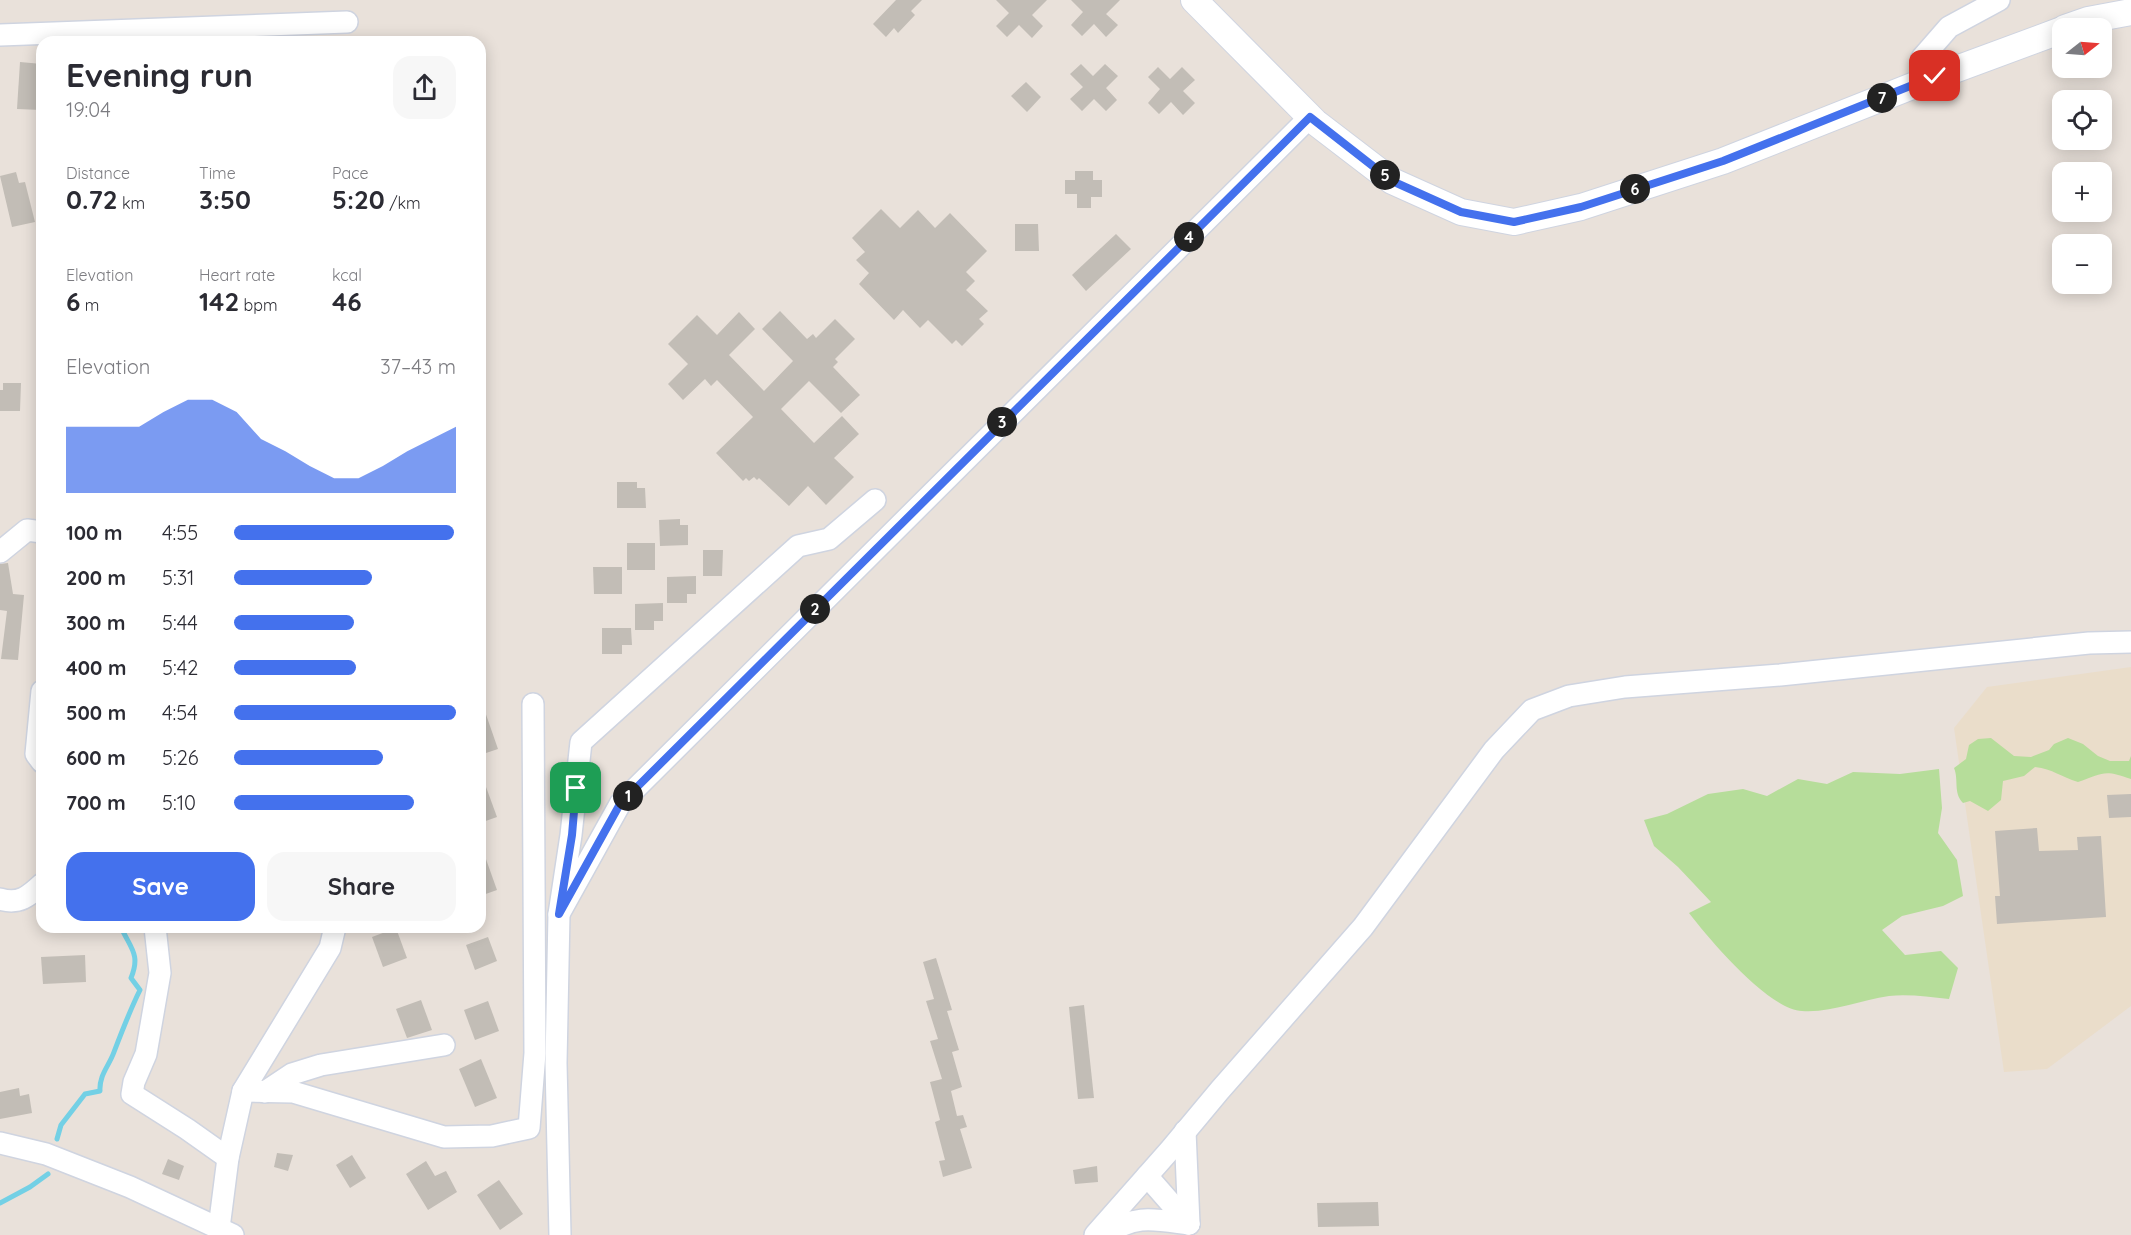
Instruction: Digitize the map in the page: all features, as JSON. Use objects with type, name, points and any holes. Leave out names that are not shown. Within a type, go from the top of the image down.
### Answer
[{"type":"street","points":[[1194,0],[1310,117],[1392,181],[1461,212],[1514,222],[1581,207],[1723,161],[1935,76],[2052,33]]},
{"type":"street","points":[[1922,58],[1948,27],[1999,0]]},
{"type":"street","points":[[2099,18],[2131,12]]},
{"type":"street","points":[[0,35],[347,22]]},
{"type":"street","points":[[559,914],[620,804],[1310,117]]},
{"type":"street","points":[[560,1235],[556,1063],[559,914],[572,835],[581,742],[798,546],[829,538],[875,500]]},
{"type":"street","points":[[0,552],[27,530],[36,531]]},
{"type":"street","points":[[1095,1235],[1363,927],[1494,750],[1532,710],[1569,696],[1625,687],[1780,675],[2089,643],[2131,642]]},
{"type":"street","points":[[243,1091],[293,1092],[444,1137],[492,1136],[529,1128],[535,1053],[533,704]]},
{"type":"street","points":[[0,899],[7,901],[27,898],[36,890]]},
{"type":"street","points":[[156,933],[160,973],[146,1054],[134,1082],[132,1094],[228,1158]]},
{"type":"street","points":[[0,1143],[46,1154],[109,1179],[226,1232],[228,1158],[243,1091],[330,948],[334,933]]},
{"type":"street","points":[[265,1092],[292,1074],[321,1065],[444,1045]]},
{"type":"street","points":[[1185,1131],[1190,1198],[1189,1224]]},
{"type":"street","points":[[1147,1176],[1189,1224]]},
{"type":"street","points":[[1104,1235],[1123,1223],[1145,1219],[1189,1224]]},
{"type":"shaded area","points":[[2131,667],[2131,1006],[2047,1069],[2004,1072],[1954,728],[1987,687]]},
{"type":"green space","points":[[1991,738],[2014,756],[2031,757],[2049,750],[2054,744],[2068,738],[2083,744],[2098,756],[2110,761],[2129,761],[2131,756],[2131,779],[2104,773],[2078,782],[2047,769],[2035,767],[2024,776],[2003,781],[2001,800],[1988,811],[1970,801],[1963,803],[1958,795],[1954,768],[1966,759],[1969,745],[1978,739]]},
{"type":"green space","points":[[1939,769],[1942,808],[1938,833],[1957,860],[1963,896],[1943,906],[1902,916],[1882,930],[1905,955],[1941,951],[1958,968],[1949,999],[1889,996],[1813,1011],[1788,1008],[1773,999],[1741,971],[1689,913],[1711,902],[1678,867],[1654,846],[1644,820],[1667,814],[1708,794],[1743,789],[1767,796],[1798,779],[1827,784],[1853,772],[1900,774]]},
{"type":"building","points":[[896,0],[922,0],[911,11],[915,15],[898,33],[894,28],[886,37],[873,24]]},
{"type":"building","points":[[996,0],[1047,0],[1032,15],[1043,26],[1032,38],[1019,25],[1007,37],[996,26],[1009,13]]},
{"type":"building","points":[[1071,0],[1120,0],[1106,14],[1118,25],[1106,37],[1094,24],[1082,36],[1071,25],[1083,12]]},
{"type":"building","points":[[20,62],[36,63],[36,110],[17,109]]},
{"type":"building","points":[[1081,64],[1093,76],[1105,64],[1118,76],[1106,88],[1117,100],[1106,111],[1094,99],[1082,111],[1070,99],[1083,87],[1070,74]]},
{"type":"building","points":[[1158,67],[1170,79],[1182,67],[1195,80],[1183,91],[1195,103],[1183,115],[1171,102],[1159,114],[1148,103],[1160,89],[1148,77]]},
{"type":"building","points":[[1026,82],[1041,97],[1027,112],[1011,96]]},
{"type":"building","points":[[1075,171],[1093,171],[1093,180],[1102,180],[1102,197],[1091,197],[1091,208],[1077,208],[1077,194],[1065,194],[1065,180],[1075,180]]},
{"type":"building","points":[[16,172],[19,183],[25,182],[35,222],[12,227],[0,176]]},
{"type":"building","points":[[881,209],[900,228],[918,210],[935,228],[950,213],[987,251],[966,272],[975,281],[966,290],[988,311],[979,319],[984,324],[962,346],[956,340],[952,344],[928,320],[920,328],[903,310],[894,320],[859,284],[869,273],[856,260],[865,252],[852,238]]},
{"type":"building","points":[[1015,224],[1038,224],[1039,251],[1015,251]]},
{"type":"building","points":[[1116,234],[1131,249],[1086,291],[1072,275]]},
{"type":"building","points":[[780,311],[807,339],[813,334],[816,338],[835,319],[855,339],[835,359],[838,362],[833,367],[860,395],[841,413],[809,381],[781,409],[814,443],[842,416],[859,434],[834,458],[854,477],[826,505],[808,486],[789,506],[759,478],[757,480],[754,477],[749,481],[746,478],[743,481],[716,453],[753,417],[717,380],[711,386],[705,379],[683,400],[668,384],[688,364],[668,344],[697,315],[717,335],[739,312],[755,329],[729,355],[764,391],[793,361],[762,329]]},
{"type":"building","points":[[3,383],[21,383],[20,411],[0,411],[0,390],[3,390]]},
{"type":"building","points":[[617,482],[637,482],[637,488],[645,488],[646,508],[617,508]]},
{"type":"building","points":[[680,519],[680,525],[688,525],[688,545],[660,546],[659,520]]},
{"type":"building","points":[[627,543],[655,543],[655,570],[627,570]]},
{"type":"building","points":[[703,550],[723,550],[722,576],[703,576]]},
{"type":"building","points":[[8,563],[13,594],[24,595],[18,660],[1,659],[7,611],[0,610],[0,564]]},
{"type":"building","points":[[593,567],[622,567],[622,594],[594,594]]},
{"type":"building","points":[[696,576],[696,594],[687,594],[687,603],[667,603],[667,577]]},
{"type":"building","points":[[663,603],[663,621],[654,621],[654,630],[635,630],[635,604]]},
{"type":"building","points":[[602,628],[631,628],[632,645],[622,645],[622,654],[602,654]]},
{"type":"building","points":[[486,714],[498,749],[486,753]]},
{"type":"building","points":[[486,787],[497,817],[486,821]]},
{"type":"building","points":[[2131,794],[2131,817],[2109,818],[2107,795]]},
{"type":"building","points":[[2037,828],[2039,851],[2078,850],[2077,837],[2101,836],[2106,917],[1997,924],[1995,896],[2000,896],[1995,831]]},
{"type":"building","points":[[486,859],[497,890],[486,894]]},
{"type":"building","points":[[383,933],[398,933],[407,958],[383,967],[372,937]]},
{"type":"building","points":[[488,937],[497,961],[475,970],[466,945]]},
{"type":"building","points":[[85,955],[86,982],[43,984],[41,957]]},
{"type":"building","points":[[936,958],[952,1010],[947,1011],[959,1050],[952,1052],[962,1087],[951,1091],[957,1116],[963,1115],[967,1127],[960,1129],[972,1168],[943,1177],[939,1161],[945,1160],[935,1122],[940,1120],[930,1082],[942,1079],[930,1041],[938,1039],[926,1001],[934,999],[923,962]]},
{"type":"building","points":[[421,1000],[432,1030],[407,1038],[396,1009]]},
{"type":"building","points":[[488,1001],[499,1031],[475,1040],[464,1010]]},
{"type":"building","points":[[1084,1005],[1094,1098],[1078,1099],[1069,1007]]},
{"type":"building","points":[[481,1059],[497,1098],[475,1107],[459,1069]]},
{"type":"building","points":[[19,1088],[20,1096],[29,1094],[32,1113],[0,1119],[0,1092]]},
{"type":"building","points":[[277,1153],[293,1155],[288,1171],[274,1167]]},
{"type":"building","points":[[352,1155],[366,1178],[350,1188],[336,1165]]},
{"type":"building","points":[[168,1159],[184,1166],[179,1180],[162,1174]]},
{"type":"building","points":[[426,1161],[435,1176],[446,1171],[457,1192],[428,1210],[406,1174]]},
{"type":"building","points":[[1097,1166],[1098,1182],[1075,1184],[1073,1170]]},
{"type":"building","points":[[499,1180],[523,1214],[500,1230],[477,1195]]},
{"type":"building","points":[[1378,1202],[1379,1226],[1318,1227],[1317,1203]]},
{"type":"waterway","points":[[57,1139],[61,1125],[85,1094],[100,1091],[103,1075],[140,990],[131,978],[135,957],[124,933]]},
{"type":"waterway","points":[[0,1203],[30,1187],[48,1174]]},
{"type":"route","points":[[576,788],[572,835],[559,914],[620,804],[1310,117],[1392,181],[1461,212],[1514,222],[1581,207],[1723,161],[1935,76]]}]
